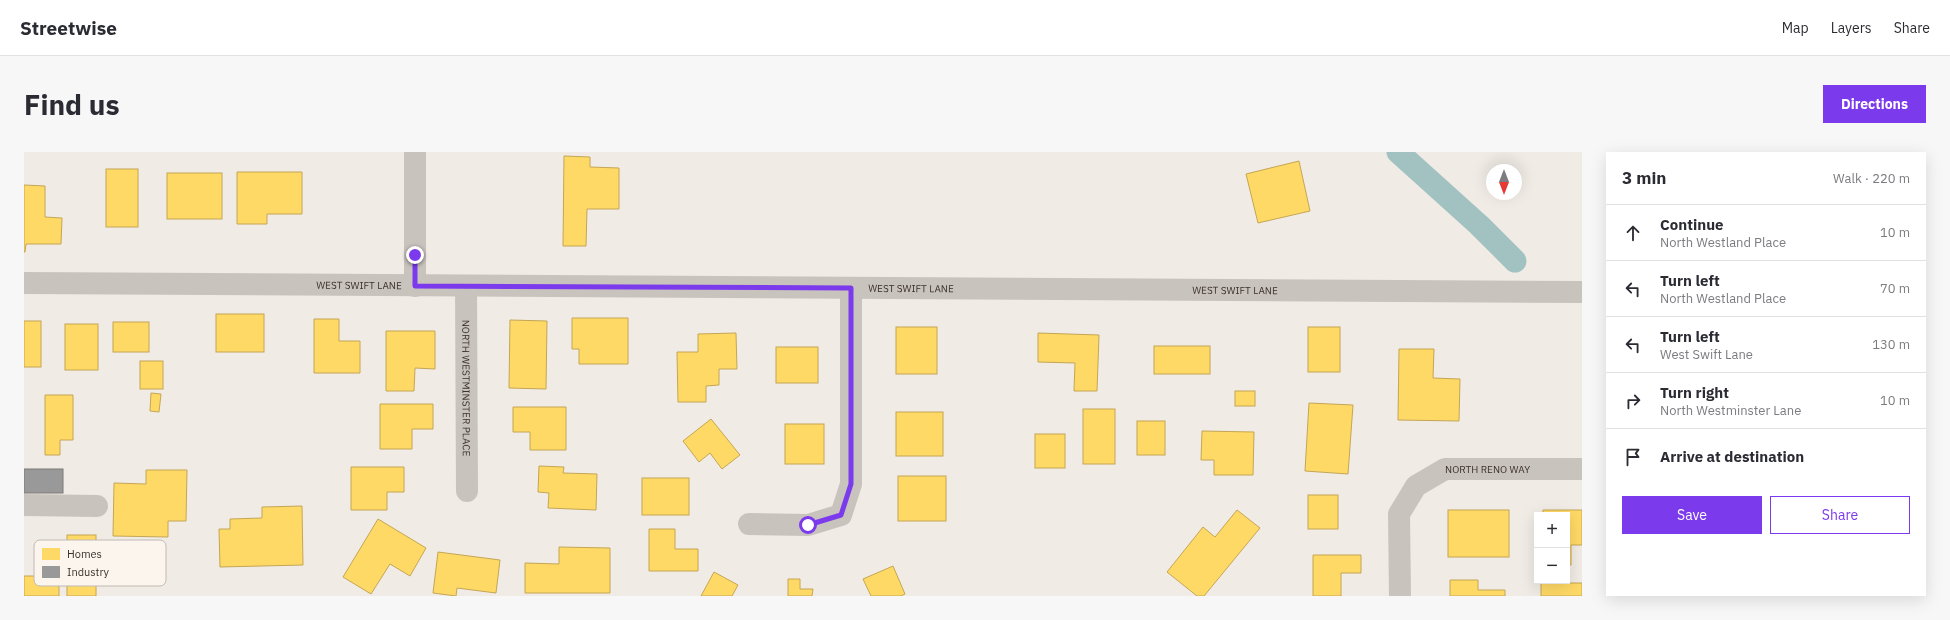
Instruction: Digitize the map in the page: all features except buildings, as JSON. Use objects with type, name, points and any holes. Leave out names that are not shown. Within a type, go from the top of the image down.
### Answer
[{"type":"street","points":[[415,152],[415,286]]},
{"type":"street","name":"WEST SWIFT LANE","points":[[24,283],[1582,292]]},
{"type":"street","name":"NORTH WESTMINSTER PLACE","points":[[466,286],[467,491]]},
{"type":"street","points":[[749,524],[808,525],[841,515],[851,484],[851,288]]},
{"type":"street","name":"NORTH RENO WAY","points":[[1400,596],[1399,514],[1416,486],[1445,469],[1582,469]]},
{"type":"street","points":[[24,505],[98,506]]},
{"type":"waterway","points":[[1398,152],[1479,225],[1515,261]]},
{"type":"route","points":[[415,255],[415,286],[851,288],[851,484],[841,515],[808,525]]}]
